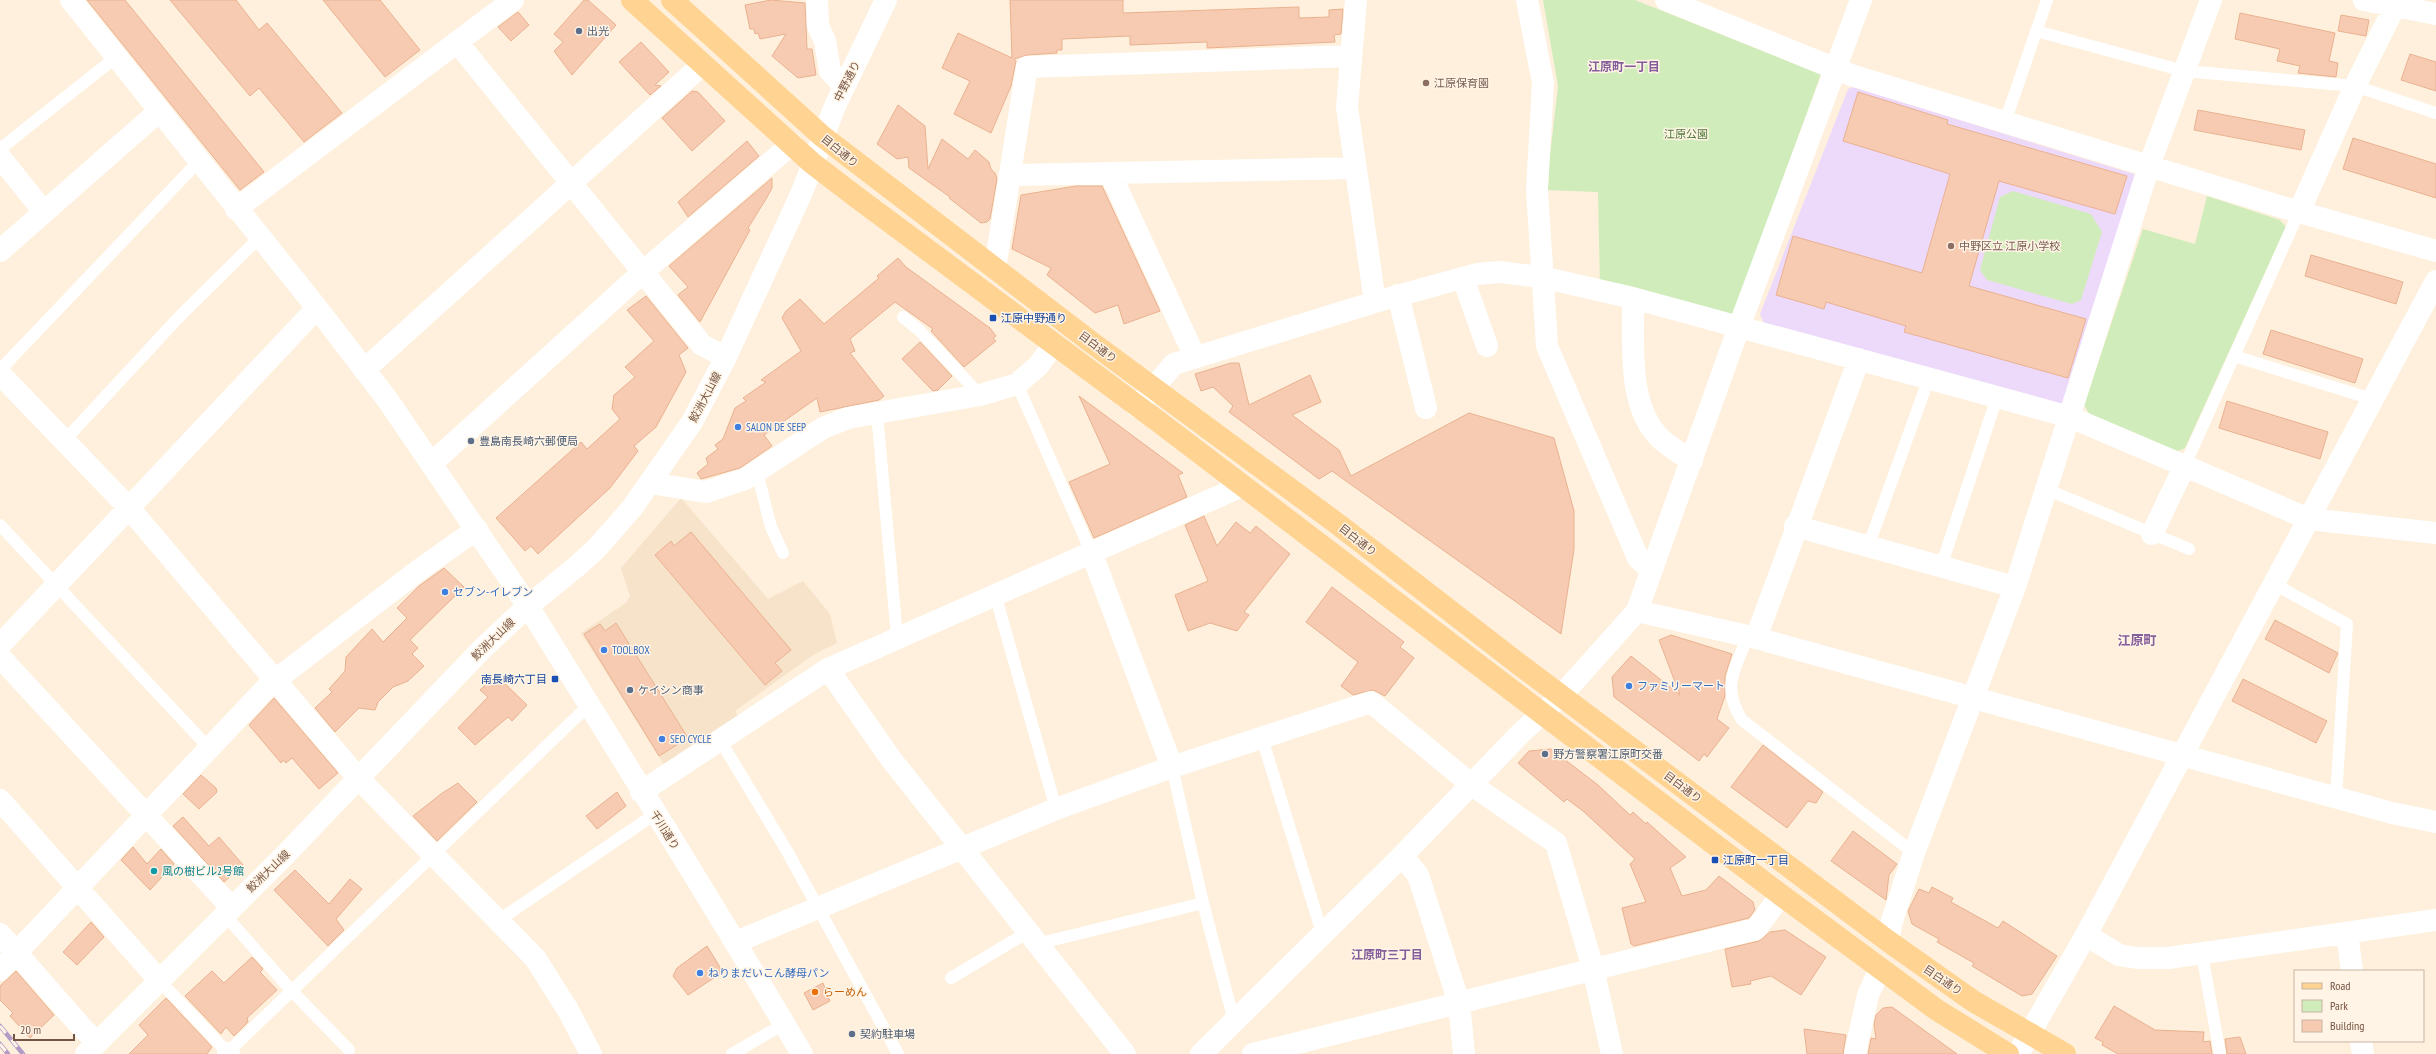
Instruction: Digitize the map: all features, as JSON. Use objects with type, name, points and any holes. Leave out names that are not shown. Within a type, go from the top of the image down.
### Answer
[{"type":"main road","points":[[632,0],[812,163],[1137,406],[1541,714],[1880,969],[1937,1010],[2008,1054]]},
{"type":"main road","name":"目白通り","points":[[672,0],[822,136],[1152,387],[1339,525],[1561,696],[1888,941],[1973,1001],[2065,1054]]},
{"type":"street","name":"千川通り","points":[[70,0],[198,162],[317,308],[387,398],[528,606],[641,792],[736,942],[802,1054]]},
{"type":"street","points":[[236,209],[513,0]]},
{"type":"street","points":[[817,0],[818,26],[825,41],[830,71],[844,86]]},
{"type":"street","name":"中野通り","points":[[812,163],[844,86],[886,0]]},
{"type":"street","points":[[1356,0],[1347,107],[1375,302]]},
{"type":"street","points":[[1527,0],[1542,83],[1537,190],[1541,277],[1547,346],[1638,558],[1651,570]]},
{"type":"street","points":[[1666,0],[1836,69],[2299,212],[2436,252]]},
{"type":"street","points":[[1201,1054],[1322,933],[1402,856],[1541,714],[1561,696],[1638,611],[1651,570],[1692,461],[1739,327],[1861,0]]},
{"type":"street","points":[[1888,941],[1892,921],[1914,853],[2015,587],[2149,166],[2211,0]]},
{"type":"street","points":[[2364,0],[2397,3],[2436,14]]},
{"type":"street","points":[[2299,212],[2355,86],[2397,3]]},
{"type":"street","points":[[457,42],[702,345],[726,357]]},
{"type":"street","points":[[995,268],[1027,67],[1351,56]]},
{"type":"street","points":[[364,370],[702,65]]},
{"type":"street","points":[[0,251],[158,112]]},
{"type":"street","points":[[431,464],[643,272],[792,144]]},
{"type":"street","points":[[0,157],[44,212]]},
{"type":"street","name":"鮫洲大山線","points":[[95,1049],[159,980],[359,778],[482,649],[528,606],[552,588],[596,549],[650,484],[692,422],[726,357],[800,196],[812,163]]},
{"type":"street","points":[[1010,175],[1356,168]]},
{"type":"street","points":[[1110,173],[1196,357]]},
{"type":"street","points":[[1137,406],[1152,387],[1174,364],[1398,295],[1463,278],[1499,272],[1541,277],[1633,298],[2070,417],[2309,519],[2436,533]]},
{"type":"street","points":[[1463,278],[1487,346]]},
{"type":"street","points":[[2018,1054],[2086,935],[2436,281]]},
{"type":"street","points":[[1398,295],[1426,408]]},
{"type":"street","points":[[1633,298],[1636,393],[1646,420],[1661,439],[1692,461]]},
{"type":"street","points":[[0,645],[317,308]]},
{"type":"street","points":[[650,484],[706,492],[745,479],[823,428],[848,418],[980,395],[1017,384],[1038,366],[1054,344]]},
{"type":"street","points":[[1752,637],[1859,359]]},
{"type":"street","points":[[0,374],[129,508],[359,778],[535,958],[568,1010],[591,1054]]},
{"type":"street","points":[[2152,534],[2185,465]]},
{"type":"street","points":[[641,792],[828,669],[994,594],[1092,554],[1242,486]]},
{"type":"street","points":[[1795,526],[2015,587]]},
{"type":"street","points":[[0,970],[79,889],[275,680],[413,574],[477,529]]},
{"type":"street","points":[[1092,554],[1172,767]]},
{"type":"street","points":[[1638,611],[1752,637],[2336,797],[2436,822]]},
{"type":"street","points":[[0,657],[146,816],[228,910]]},
{"type":"street","points":[[828,669],[891,759],[1125,1054]]},
{"type":"street","points":[[736,942],[960,847],[1056,809],[1172,767],[1371,702],[1472,785],[1556,843],[1593,968],[1612,1054]]},
{"type":"street","points":[[0,800],[159,980]]},
{"type":"street","points":[[1402,856],[1418,875],[1459,1003],[1464,1054]]},
{"type":"street","points":[[1253,1054],[1756,928],[1781,895]]},
{"type":"street","points":[[2086,935],[2119,955],[2137,958],[2168,958],[2436,920]]},
{"type":"street","points":[[2347,933],[2352,970]]},
{"type":"street","points":[[0,934],[84,1030],[95,1049]]},
{"type":"street","points":[[1855,1054],[1868,995],[1880,969]]},
{"type":"street","points":[[2361,1042],[2363,1054]]},
{"type":"lane","points":[[2005,122],[2047,0]]},
{"type":"lane","points":[[2036,31],[2184,71],[2355,86],[2436,113]]},
{"type":"lane","points":[[0,148],[115,58]]},
{"type":"lane","points":[[0,370],[198,162]]},
{"type":"lane","points":[[2185,465],[2299,212]]},
{"type":"lane","points":[[64,441],[180,316],[259,238]]},
{"type":"lane","points":[[903,317],[920,331],[980,395]]},
{"type":"lane","points":[[2234,356],[2372,399]]},
{"type":"lane","points":[[1868,547],[1929,378]]},
{"type":"lane","points":[[1017,384],[1092,554]]},
{"type":"lane","points":[[1941,567],[1997,397]]},
{"type":"lane","points":[[877,413],[897,637]]},
{"type":"lane","points":[[756,472],[771,526],[784,553]]},
{"type":"lane","points":[[2046,489],[2189,549]]},
{"type":"lane","points":[[0,525],[210,749]]},
{"type":"lane","points":[[2274,584],[2347,624],[2336,797]]},
{"type":"lane","points":[[994,594],[1056,809]]},
{"type":"lane","points":[[1752,637],[1733,674],[1730,691],[1732,706],[1742,720],[1914,853]]},
{"type":"lane","points":[[159,980],[227,1054],[432,854],[589,705]]},
{"type":"lane","points":[[1262,738],[1322,933]]},
{"type":"lane","points":[[720,740],[818,907],[898,1054]]},
{"type":"lane","points":[[1172,767],[1203,903],[1234,1021]]},
{"type":"lane","points":[[499,920],[655,814]]},
{"type":"lane","points":[[951,978],[1033,938],[1203,903]]},
{"type":"lane","points":[[228,910],[291,990],[349,1050]]},
{"type":"lane","points":[[2202,954],[2220,1054]]},
{"type":"lane","points":[[732,1054],[784,1024]]},
{"type":"shaded area","name":"中野区立 江原小学校","points":[[1853,87],[2134,174],[2137,179],[2067,401],[2058,406],[1765,326],[1760,314],[1848,89]]},
{"type":"shaded area","points":[[681,498],[768,599],[803,581],[830,614],[837,643],[813,655],[735,711],[739,718],[665,766],[581,633],[626,603],[630,596],[621,568]]},
{"type":"green space","name":"江原公園","points":[[1543,0],[1635,0],[1821,74],[1733,316],[1600,286],[1598,192],[1546,190],[1558,86]]},
{"type":"green space","points":[[2013,191],[2091,214],[2102,232],[2081,300],[2072,304],[1987,280],[1980,270],[2000,197]]},
{"type":"green space","points":[[2207,196],[2280,220],[2286,227],[2185,448],[2176,452],[2090,415],[2084,405],[2143,229],[2195,244]]},
{"type":"building","points":[[87,0],[125,0],[264,172],[240,190]]},
{"type":"building","points":[[170,0],[236,0],[259,30],[267,23],[342,113],[304,142],[259,88],[250,96]]},
{"type":"building","points":[[323,0],[380,0],[420,50],[385,77]]},
{"type":"building","points":[[584,0],[588,0],[616,25],[572,75],[554,51],[563,42],[554,34]]},
{"type":"building","points":[[771,0],[805,3],[807,49],[812,49],[816,75],[798,78],[772,56],[786,34],[760,39],[758,33],[755,34],[754,29],[750,29],[745,5]]},
{"type":"building","points":[[1010,0],[1123,0],[1123,13],[1299,7],[1299,18],[1329,17],[1329,10],[1343,9],[1341,34],[1334,35],[1335,42],[1207,48],[1207,42],[1130,45],[1130,36],[1062,39],[1062,50],[1057,50],[1057,53],[1027,55],[1014,59],[1016,61],[1011,86],[991,133],[954,114],[970,81],[942,68],[958,33],[1012,58]]},
{"type":"building","points":[[518,12],[529,25],[511,41],[498,27]]},
{"type":"building","points":[[2240,13],[2335,33],[2329,61],[2338,63],[2336,77],[2298,73],[2300,66],[2277,61],[2280,49],[2235,39]]},
{"type":"building","points":[[2341,15],[2369,20],[2366,36],[2338,31]]},
{"type":"building","points":[[641,42],[669,72],[655,85],[661,86],[650,95],[619,62]]},
{"type":"building","points":[[2410,54],[2436,62],[2436,91],[2401,80]]},
{"type":"building","points":[[692,91],[698,92],[725,121],[692,151],[662,118]]},
{"type":"building","points":[[1858,92],[1948,120],[1947,124],[2127,176],[2115,214],[1999,181],[1969,286],[2086,319],[2068,378],[1904,332],[1906,326],[1826,302],[1824,309],[1776,295],[1793,236],[1922,273],[1950,174],[1843,141]]},
{"type":"building","points":[[898,105],[925,126],[928,169],[942,139],[968,159],[975,150],[989,162],[997,179],[990,219],[987,222],[981,223],[949,198],[950,197],[909,168],[908,157],[897,159],[877,144]]},
{"type":"building","points":[[2198,110],[2305,130],[2301,150],[2194,130]]},
{"type":"building","points":[[2353,138],[2436,164],[2436,198],[2343,169]]},
{"type":"building","points":[[747,141],[759,156],[688,217],[678,202]]},
{"type":"building","points":[[772,178],[772,188],[748,228],[750,230],[700,322],[678,295],[688,287],[669,266]]},
{"type":"building","points":[[1076,186],[1102,186],[1160,311],[1124,324],[1118,305],[1095,313],[1047,275],[1051,268],[1012,249],[1021,195]]},
{"type":"building","points":[[2311,255],[2403,282],[2396,304],[2305,276]]},
{"type":"building","points":[[898,258],[906,267],[990,328],[996,336],[993,338],[996,341],[964,367],[931,331],[933,329],[895,302],[850,339],[855,351],[850,353],[884,396],[879,400],[820,412],[817,398],[764,435],[772,446],[740,468],[701,479],[697,473],[708,464],[706,458],[718,449],[715,445],[723,439],[735,408],[746,401],[743,398],[766,382],[761,380],[801,351],[782,318],[786,311],[800,299],[824,324],[879,278],[877,276]]},
{"type":"building","points":[[646,296],[688,348],[679,355],[686,372],[656,427],[634,446],[638,451],[610,488],[538,554],[531,546],[525,551],[496,518],[581,442],[587,449],[620,419],[612,409],[614,395],[635,377],[625,367],[654,341],[627,310]]},
{"type":"building","points":[[2271,330],[2363,359],[2355,383],[2263,354]]},
{"type":"building","points":[[920,342],[952,376],[938,390],[933,391],[902,359]]},
{"type":"building","points":[[1231,363],[1239,363],[1249,405],[1310,375],[1321,402],[1292,415],[1339,450],[1351,476],[1469,413],[1554,438],[1574,511],[1574,549],[1561,634],[1332,471],[1319,479],[1229,412],[1233,406],[1213,387],[1201,391],[1195,374]]},
{"type":"building","points":[[1079,396],[1183,473],[1178,475],[1187,497],[1094,538],[1069,482],[1110,464]]},
{"type":"building","points":[[2227,401],[2328,432],[2320,459],[2219,428]]},
{"type":"building","points":[[1204,516],[1217,546],[1236,522],[1250,533],[1256,526],[1290,554],[1244,612],[1249,615],[1237,631],[1210,623],[1188,631],[1175,595],[1208,581],[1185,525]]},
{"type":"building","points":[[691,532],[791,650],[775,663],[782,671],[765,685],[655,555],[671,541],[674,546]]},
{"type":"building","points":[[444,568],[464,587],[410,640],[418,648],[412,654],[424,666],[408,681],[393,687],[378,702],[375,710],[359,708],[335,732],[315,708],[332,692],[329,689],[345,671],[346,657],[372,629],[383,642],[407,618],[397,608],[419,586]]},
{"type":"building","points":[[1332,587],[1404,642],[1400,647],[1414,658],[1385,696],[1373,690],[1353,695],[1341,686],[1358,662],[1306,622]]},
{"type":"building","points":[[2275,620],[2338,653],[2329,673],[2265,639]]},
{"type":"building","points":[[616,623],[688,738],[659,756],[584,634],[600,624],[605,631]]},
{"type":"building","points":[[1671,635],[1732,654],[1725,676],[1725,696],[1717,719],[1729,728],[1707,757],[1704,754],[1699,761],[1614,697],[1612,677],[1631,656],[1680,695],[1659,640]]},
{"type":"building","points":[[496,675],[527,705],[512,721],[508,717],[475,745],[458,728],[488,697],[480,690]]},
{"type":"building","points":[[2243,679],[2327,721],[2316,743],[2232,701]]},
{"type":"building","points":[[274,698],[338,773],[319,789],[292,758],[286,763],[283,760],[281,763],[249,725]]},
{"type":"building","points":[[1763,745],[1823,792],[1816,803],[1808,801],[1787,828],[1731,787]]},
{"type":"building","points":[[1551,749],[1598,785],[1630,815],[1633,812],[1646,824],[1647,822],[1686,857],[1670,868],[1682,896],[1706,890],[1719,876],[1753,902],[1755,910],[1749,918],[1634,946],[1631,944],[1622,908],[1646,902],[1630,864],[1635,859],[1583,811],[1567,799],[1564,802],[1518,763],[1529,751]]},
{"type":"building","points":[[201,775],[216,788],[217,792],[199,809],[183,794]]},
{"type":"building","points":[[458,783],[477,802],[437,841],[413,816]]},
{"type":"building","points":[[617,792],[626,806],[597,829],[586,816]]},
{"type":"building","points":[[183,817],[209,846],[219,837],[243,865],[224,882],[173,826]]},
{"type":"building","points":[[1853,831],[1897,864],[1889,875],[1886,900],[1831,861]]},
{"type":"building","name":"風の樹ビル2号館","points":[[133,847],[147,864],[161,849],[174,864],[150,890],[121,860]]},
{"type":"building","points":[[295,870],[329,904],[350,879],[362,889],[336,919],[344,930],[328,946],[274,890]]},
{"type":"building","points":[[1932,887],[1953,898],[1951,902],[1998,928],[2003,921],[2057,956],[2032,994],[2022,996],[1972,966],[1974,963],[1937,942],[1939,939],[1912,924],[1908,911],[1919,889],[1929,893]]},
{"type":"building","points":[[91,922],[104,937],[77,965],[63,952]]},
{"type":"building","points":[[1785,930],[1826,957],[1801,995],[1771,976],[1750,981],[1751,984],[1732,987],[1725,949],[1759,941],[1770,932]]},
{"type":"building","points":[[707,946],[723,972],[688,995],[673,976],[677,968]]},
{"type":"building","points":[[252,957],[263,969],[260,972],[277,990],[247,1018],[248,1022],[234,1036],[226,1027],[221,1034],[185,996],[212,971],[224,983]]},
{"type":"building","points":[[16,971],[54,1015],[30,1038],[10,1016],[13,1013],[0,1000],[0,986]]},
{"type":"building","points":[[823,983],[830,1001],[813,1010],[804,993]]},
{"type":"building","points":[[166,998],[212,1047],[207,1054],[129,1054],[148,1035],[139,1025]]},
{"type":"building","points":[[2114,1006],[2155,1030],[2204,1032],[2203,1042],[2210,1041],[2212,1054],[2118,1054],[2102,1045],[2103,1042],[2095,1038]]},
{"type":"building","points":[[1892,1007],[1957,1054],[1868,1054],[1871,1038],[1876,1039],[1874,1024],[1876,1015],[1883,1008]]},
{"type":"building","points":[[1804,1029],[1846,1035],[1843,1054],[1807,1054]]},
{"type":"building","points":[[2240,1037],[2246,1054],[2227,1054],[2225,1039]]},
{"type":"railway","points":[[0,1026],[23,1054]]},
{"type":"railway","points":[[0,1044],[8,1054]]},
{"type":"place","name":"出光","points":[[579,31]]},
{"type":"place","name":"江原保育園","points":[[1426,83]]},
{"type":"place","name":"中野区立 江原小学校","points":[[1951,246]]},
{"type":"place","name":"江原中野通り","points":[[993,318]]},
{"type":"place","name":"SALON DE SEEP","points":[[738,427]]},
{"type":"place","name":"豊島南長崎六郵便局","points":[[471,441]]},
{"type":"place","name":"セブン-イレブン","points":[[445,592]]},
{"type":"place","name":"TOOLBOX","points":[[604,650]]},
{"type":"place","name":"南長崎六丁目","points":[[555,679]]},
{"type":"place","name":"ファミリーマート","points":[[1629,686]]},
{"type":"place","name":"ケイシン商事","points":[[630,690]]},
{"type":"place","name":"SEO CYCLE","points":[[662,739]]},
{"type":"place","name":"野方警察署江原町交番","points":[[1545,754]]},
{"type":"place","name":"江原町一丁目","points":[[1715,860]]},
{"type":"place","name":"風の樹ビル2号館","points":[[154,871]]},
{"type":"place","name":"ねりまだいこん酵母パン","points":[[700,973]]},
{"type":"place","name":"らーめん","points":[[815,992]]},
{"type":"place","name":"契約駐車場","points":[[852,1034]]},
{"type":"district","name":"江原町一丁目","points":[[1624,67]]},
{"type":"district","name":"江原町","points":[[2137,640]]},
{"type":"district","name":"江原町三丁目","points":[[1387,955]]}]
